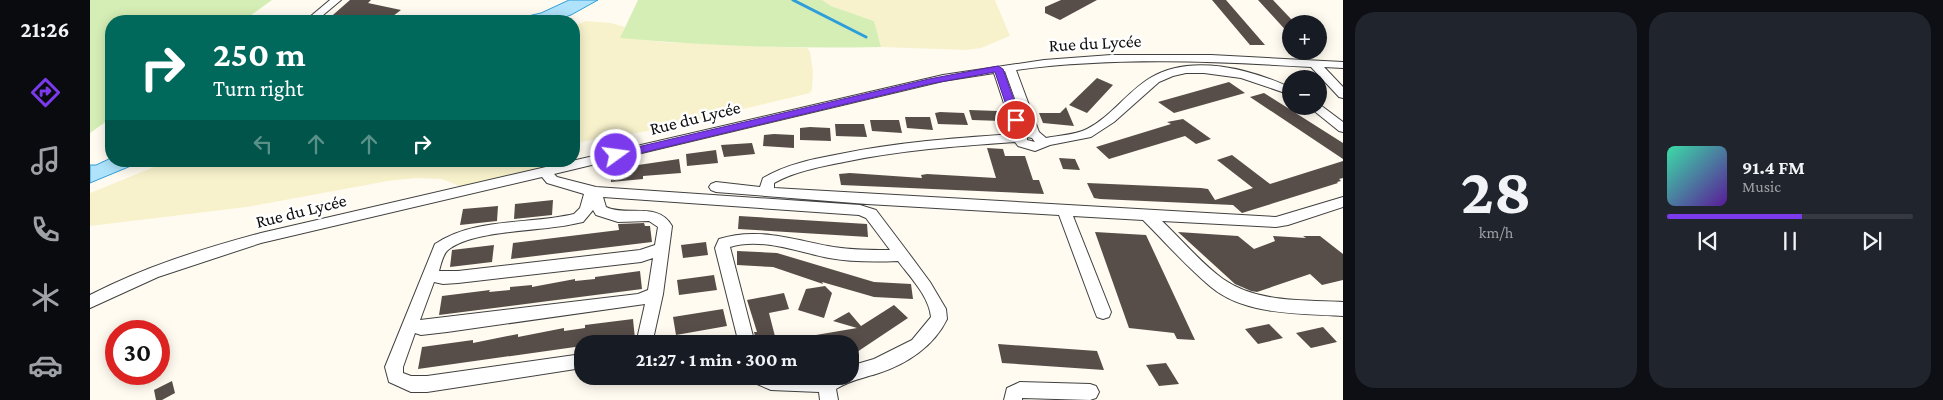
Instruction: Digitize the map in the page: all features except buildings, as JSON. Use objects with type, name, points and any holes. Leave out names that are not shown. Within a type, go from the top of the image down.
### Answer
[{"type":"street","points":[[317,15],[336,0]]},
{"type":"street","name":"Rue du Lycée","points":[[580,164],[943,78],[1003,68],[1103,59],[1343,59]]},
{"type":"street","name":"Rue du Lycée","points":[[1233,59],[1253,62],[1343,65]]},
{"type":"street","points":[[1314,64],[1343,94]]},
{"type":"street","points":[[1003,68],[1026,139]]},
{"type":"street","points":[[766,192],[768,181],[774,177],[806,165],[840,157],[917,145],[1026,139],[1060,140],[1093,131],[1157,79],[1176,72],[1203,70],[1222,72],[1258,79],[1282,88]]},
{"type":"street","points":[[1326,115],[1343,128]]},
{"type":"street","name":"Rue du Lycée","points":[[90,302],[144,276],[234,246],[566,167]]},
{"type":"street","points":[[545,172],[552,180],[594,191],[758,205],[860,210],[871,214],[925,286],[938,309],[939,319],[918,345],[878,366],[859,371]]},
{"type":"street","points":[[716,187],[766,192],[1276,222],[1340,206]]},
{"type":"street","points":[[594,191],[601,211],[619,217],[653,216],[665,226],[655,294],[646,335]]},
{"type":"street","points":[[574,362],[427,384],[411,384],[402,381],[395,377],[394,367],[440,248],[447,240],[469,234],[578,218],[586,211],[594,191]]},
{"type":"street","points":[[1064,210],[1103,312]]},
{"type":"street","points":[[1147,215],[1217,283],[1230,293],[1264,303],[1343,309]]},
{"type":"street","points":[[744,335],[722,248],[724,243],[731,240],[760,240],[786,242],[830,252],[902,255]]},
{"type":"street","points":[[429,275],[443,278],[458,277],[617,259],[652,254],[663,248]]},
{"type":"street","points":[[411,323],[421,328],[447,325],[638,300],[655,294]]},
{"type":"street","points":[[1013,400],[1013,394],[1020,390],[1090,392]]},
{"type":"shaded area","points":[[822,0],[995,0],[1010,36],[981,48],[967,50],[881,47],[874,21],[831,6]]},
{"type":"shaded area","points":[[586,21],[611,23],[625,27],[621,37],[662,42],[807,48],[810,51],[813,72],[812,89],[810,93],[660,129],[580,142],[580,24]]},
{"type":"shaded area","points":[[154,167],[565,168],[465,191],[455,184],[441,179],[416,178],[388,181],[247,207],[90,226],[90,193]]},
{"type":"green space","points":[[90,0],[272,0],[251,15],[105,15],[105,122],[90,133]]},
{"type":"green space","points":[[638,0],[822,0],[831,6],[874,21],[881,47],[751,46],[620,38]]},
{"type":"water","points":[[569,0],[598,0],[571,15],[532,15]]},
{"type":"water","points":[[105,161],[105,167],[129,167],[90,183],[90,165],[96,165]]},
{"type":"waterway","points":[[793,0],[866,37]]},
{"type":"route","points":[[616,155],[929,81],[998,69],[1016,120]]}]
